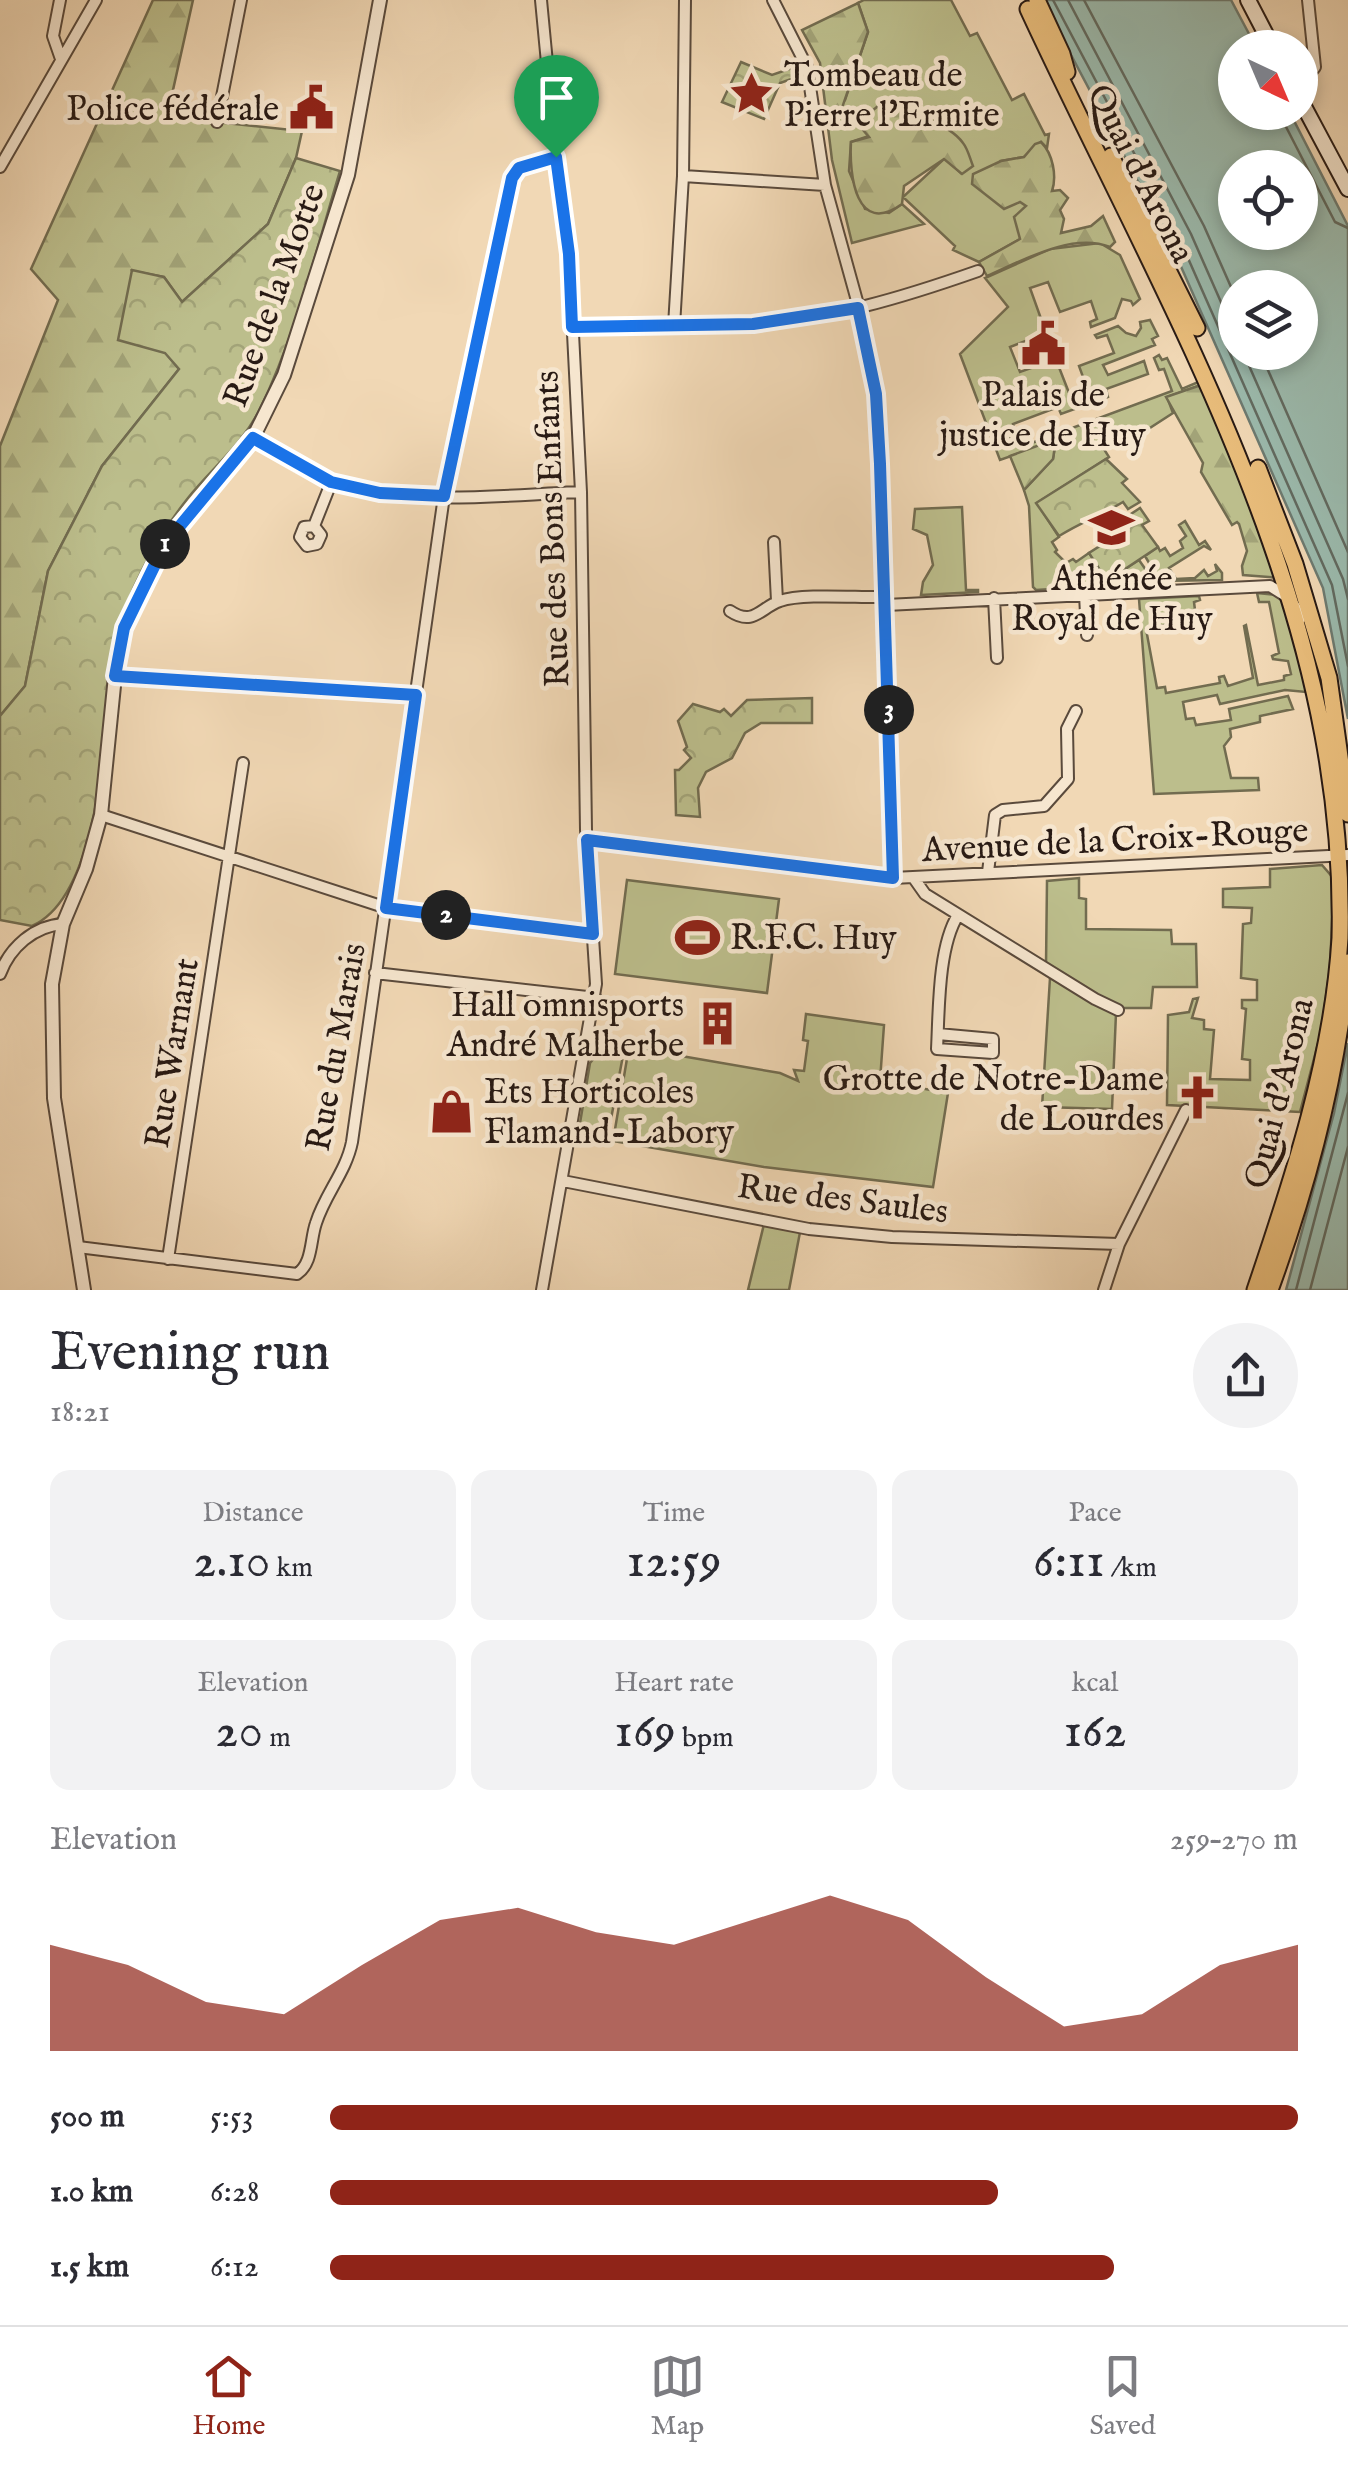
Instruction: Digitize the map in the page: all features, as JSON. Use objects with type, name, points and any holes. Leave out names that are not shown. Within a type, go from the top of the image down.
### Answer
[{"type":"main road","points":[[1248,0],[1264,30]]},
{"type":"main road","name":"Quai d'Arona","points":[[1029,3],[1062,54],[1067,72],[1199,332],[1296,564],[1329,678],[1348,814]]},
{"type":"main road","name":"Quai d'Arona","points":[[1029,3],[1219,402],[1302,617],[1320,693],[1344,855],[1340,938],[1327,1030],[1308,1116],[1255,1290]]},
{"type":"main road","points":[[1317,130],[1348,189]]},
{"type":"main road","name":"Quai d'Arona","points":[[1270,1290],[1314,1149],[1333,1063],[1348,962]]},
{"type":"street","points":[[60,0],[54,36],[62,58]]},
{"type":"street","points":[[0,167],[96,0]]},
{"type":"street","points":[[217,122],[240,0]]},
{"type":"street","name":"Rue de la Motte","points":[[84,1290],[54,1098],[52,984],[62,924],[86,869],[101,815],[115,676],[124,628],[165,544],[253,438],[284,375],[348,175],[380,0]]},
{"type":"street","name":"Rue des Bons Enfants","points":[[541,0],[569,254],[580,492],[587,840],[596,998],[542,1290]]},
{"type":"street","points":[[674,326],[683,176],[685,0]]},
{"type":"street","points":[[773,0],[808,68],[825,184],[876,394],[893,878]]},
{"type":"street","points":[[1308,0],[1311,30]]},
{"type":"street","name":"Rue du Marais","points":[[78,1247],[296,1274],[308,1262],[324,1198],[339,1180],[350,1152],[444,496],[512,178],[519,168],[556,157]]},
{"type":"street","points":[[683,176],[825,184]]},
{"type":"street","points":[[572,327],[753,324],[858,308],[978,272]]},
{"type":"street","points":[[253,438],[331,482],[380,493],[444,496],[580,492]]},
{"type":"street","points":[[314,526],[331,482]]},
{"type":"street","points":[[774,542],[777,601]]},
{"type":"street","points":[[730,610],[738,616],[758,616],[777,601],[994,598],[1270,586],[1289,598],[1302,617]]},
{"type":"street","points":[[1085,594],[1088,635]]},
{"type":"street","points":[[994,598],[998,658]]},
{"type":"street","points":[[115,676],[416,695]]},
{"type":"street","points":[[988,872],[995,815],[1002,810],[1044,806],[1070,776],[1066,729],[1076,712]]},
{"type":"street","name":"Rue Warnant","points":[[168,1259],[243,763]]},
{"type":"street","points":[[101,815],[386,908],[593,934]]},
{"type":"street","name":"Avenue de la Croix-Rouge","points":[[587,840],[893,878],[1344,855]]},
{"type":"street","points":[[914,877],[926,894],[958,915],[1094,1000],[1118,1010]]},
{"type":"street","points":[[938,1034],[994,1039],[993,1053],[937,1049],[938,1034],[945,953],[958,915]]},
{"type":"street","points":[[0,974],[21,942],[47,925],[62,924]]},
{"type":"street","points":[[36,930],[59,941]]},
{"type":"street","points":[[375,974],[596,998]]},
{"type":"street","points":[[1104,1290],[1119,1244],[1186,1110]]},
{"type":"street","name":"Rue des Saules","points":[[563,1181],[809,1228],[906,1238],[1119,1244]]},
{"type":"green space","points":[[153,0],[193,0],[167,117],[302,131],[296,158],[268,224],[182,302],[164,277],[132,271],[166,353],[179,369],[102,466],[48,571],[25,686],[0,716],[0,446],[58,300],[31,269]]},
{"type":"green space","points":[[951,0],[970,36],[977,33],[1012,100],[1024,94],[1045,135],[1049,134],[1047,148],[1041,142],[1024,157],[1001,161],[1026,206],[1020,239],[979,262],[953,250],[955,246],[903,197],[945,158],[962,174],[930,125],[895,108],[877,107],[869,136],[851,142],[849,171],[865,209],[889,213],[902,204],[924,224],[852,243],[832,160],[826,111],[831,114],[845,100],[868,32],[858,3]]},
{"type":"green space","points":[[858,3],[868,32],[837,114],[826,111],[820,63],[802,30]]},
{"type":"green space","points":[[741,62],[772,75],[798,66],[800,76],[780,83],[764,119],[722,102]]},
{"type":"green space","points":[[877,107],[911,113],[947,129],[965,145],[973,166],[962,174],[944,159],[904,186],[902,204],[887,212],[874,213],[865,208],[854,185],[851,142],[869,137],[861,119]]},
{"type":"green space","points":[[1041,142],[1053,165],[1052,191],[1060,190],[1068,198],[1060,210],[1064,219],[1061,233],[1091,226],[1103,216],[1115,242],[1110,247],[1095,243],[1063,246],[987,276],[979,262],[1020,239],[1014,217],[1026,206],[1020,202],[1004,209],[972,184],[973,174],[1001,161],[1024,157]]},
{"type":"green space","points":[[296,158],[340,171],[273,381],[253,422],[197,487],[153,550],[125,607],[113,647],[96,801],[74,879],[56,908],[32,926],[0,920],[0,716],[25,686],[48,571],[102,466],[179,369],[165,353],[118,340],[132,270],[164,277],[182,302],[268,224]]},
{"type":"green space","points":[[1100,243],[1120,255],[1140,299],[1133,305],[1122,299],[1115,318],[1091,327],[1090,322],[1097,319],[1091,301],[1060,312],[1048,282],[1030,288],[1049,341],[1044,342],[1041,335],[1010,347],[1020,372],[1051,361],[1048,354],[1053,352],[1073,403],[1090,396],[1079,366],[1114,353],[1107,335],[1095,335],[1118,326],[1136,336],[1140,322],[1150,320],[1158,336],[1152,339],[1155,345],[1103,365],[1108,375],[1144,361],[1148,374],[1106,389],[1108,397],[1061,414],[1058,407],[1013,424],[1016,435],[1008,439],[1010,446],[1018,443],[1021,447],[1172,391],[1164,369],[1159,370],[1154,358],[1159,355],[1162,360],[1167,358],[1182,389],[1203,380],[1204,384],[1167,397],[1173,413],[1125,444],[1120,438],[1102,446],[1109,457],[1037,503],[1059,537],[1052,542],[1055,552],[1066,563],[1073,559],[1076,562],[1089,553],[1108,580],[1139,560],[1148,573],[1148,583],[1036,590],[1029,506],[1024,490],[1053,459],[1056,440],[1000,460],[960,354],[1008,307],[985,278],[1050,249]]},
{"type":"green space","points":[[1204,384],[1281,578],[1243,575],[1247,551],[1239,524],[1232,525],[1201,472],[1203,463],[1166,397]]},
{"type":"green space","points":[[1056,439],[1053,459],[1024,490],[1010,456]]},
{"type":"green space","points":[[1106,459],[1127,479],[1122,483],[1140,502],[1128,509],[1123,502],[1059,536],[1036,503]]},
{"type":"green space","points":[[962,507],[966,590],[978,592],[921,595],[933,565],[927,535],[913,529],[915,509]]},
{"type":"green space","points":[[1140,508],[1149,521],[1142,525],[1158,547],[1107,581],[1089,553],[1136,523],[1131,514]]},
{"type":"green space","points":[[1185,521],[1199,545],[1205,541],[1211,550],[1204,546],[1169,568],[1176,579],[1195,578],[1204,570],[1208,576],[1217,571],[1215,564],[1222,580],[1156,581],[1145,556],[1158,547],[1160,551],[1165,548],[1170,556],[1183,548],[1180,541],[1186,536],[1179,525]]},
{"type":"green space","points":[[1257,593],[1278,595],[1291,610],[1311,685],[1306,692],[1285,690],[1220,704],[1217,695],[1183,702],[1186,719],[1194,718],[1196,725],[1231,720],[1229,709],[1288,696],[1293,709],[1260,716],[1260,722],[1230,729],[1231,737],[1224,746],[1231,778],[1258,778],[1259,790],[1154,794],[1139,599],[1199,596],[1200,600],[1194,602],[1195,610],[1179,617],[1180,622],[1146,629],[1157,688],[1165,687],[1166,693],[1220,683],[1219,677],[1224,676],[1228,686],[1253,678],[1246,625],[1258,685],[1284,680],[1284,676],[1291,674],[1288,661],[1273,659],[1279,653],[1269,602],[1259,602]]},
{"type":"green space","points":[[812,698],[812,723],[761,723],[745,733],[732,758],[706,772],[698,788],[700,817],[676,815],[675,770],[691,758],[684,750],[687,747],[678,721],[693,704],[720,712],[724,709],[731,716],[747,700]]},
{"type":"green space","points":[[1322,865],[1334,879],[1330,967],[1321,1032],[1300,1112],[1167,1105],[1168,1015],[1189,1012],[1193,999],[1198,998],[1192,1018],[1204,1020],[1204,1029],[1214,1030],[1210,1079],[1250,1080],[1250,1060],[1242,1059],[1246,1009],[1242,1008],[1242,1000],[1257,1000],[1257,980],[1241,978],[1243,924],[1251,923],[1252,908],[1223,907],[1223,889],[1270,887],[1270,869]]},
{"type":"green space","points":[[1079,878],[1079,898],[1086,899],[1086,929],[1171,930],[1172,944],[1196,944],[1197,987],[1153,987],[1151,1008],[1120,1008],[1046,965],[1047,881]]},
{"type":"green space","name":"R.F.C. Huy","points":[[627,880],[779,899],[767,993],[615,974]]},
{"type":"green space","points":[[1050,978],[1116,1013],[1112,1109],[1042,1107]]},
{"type":"green space","points":[[806,1014],[884,1025],[880,1081],[948,1093],[933,1187],[764,1167],[613,1141],[629,1047],[780,1073],[798,1081],[794,1070],[804,1071]]},
{"type":"green space","points":[[603,1041],[625,1045],[607,1140],[578,1135],[590,1063]]},
{"type":"green space","points":[[765,1220],[801,1227],[789,1290],[748,1290]]},
{"type":"water","points":[[1042,0],[1231,0],[1247,30],[1218,30],[1218,130],[1299,130],[1309,150],[1218,150],[1218,250],[1318,250],[1318,168],[1348,226],[1348,719],[1323,588],[1227,370],[1318,370],[1318,270],[1218,270],[1218,350],[1171,244]]},
{"type":"water","points":[[1348,1043],[1348,1290],[1286,1290],[1334,1113]]},
{"type":"place","name":"Tombeau de Pierre l'Ermite","points":[[751,94]]},
{"type":"place","name":"Police fédérale","points":[[312,108]]},
{"type":"place","name":"Palais de justice de Huy","points":[[1043,344]]},
{"type":"place","name":"Athénée Royal de Huy","points":[[1112,528]]},
{"type":"place","name":"R.F.C. Huy","points":[[697,937]]},
{"type":"place","name":"Hall omnisports André Malherbe","points":[[717,1024]]},
{"type":"place","name":"Grotte de Notre-Dame de Lourdes","points":[[1197,1098]]},
{"type":"place","name":"Ets Horticoles Flamand-Labory","points":[[451,1111]]},
{"type":"route","points":[[556,157],[569,254],[572,327],[753,324],[858,308],[876,394],[893,878],[587,840],[593,934],[386,908],[416,695],[115,676],[124,628],[165,544],[253,438],[331,482],[380,493],[444,496],[482,333],[512,178],[519,168],[532,161],[556,157]]}]
